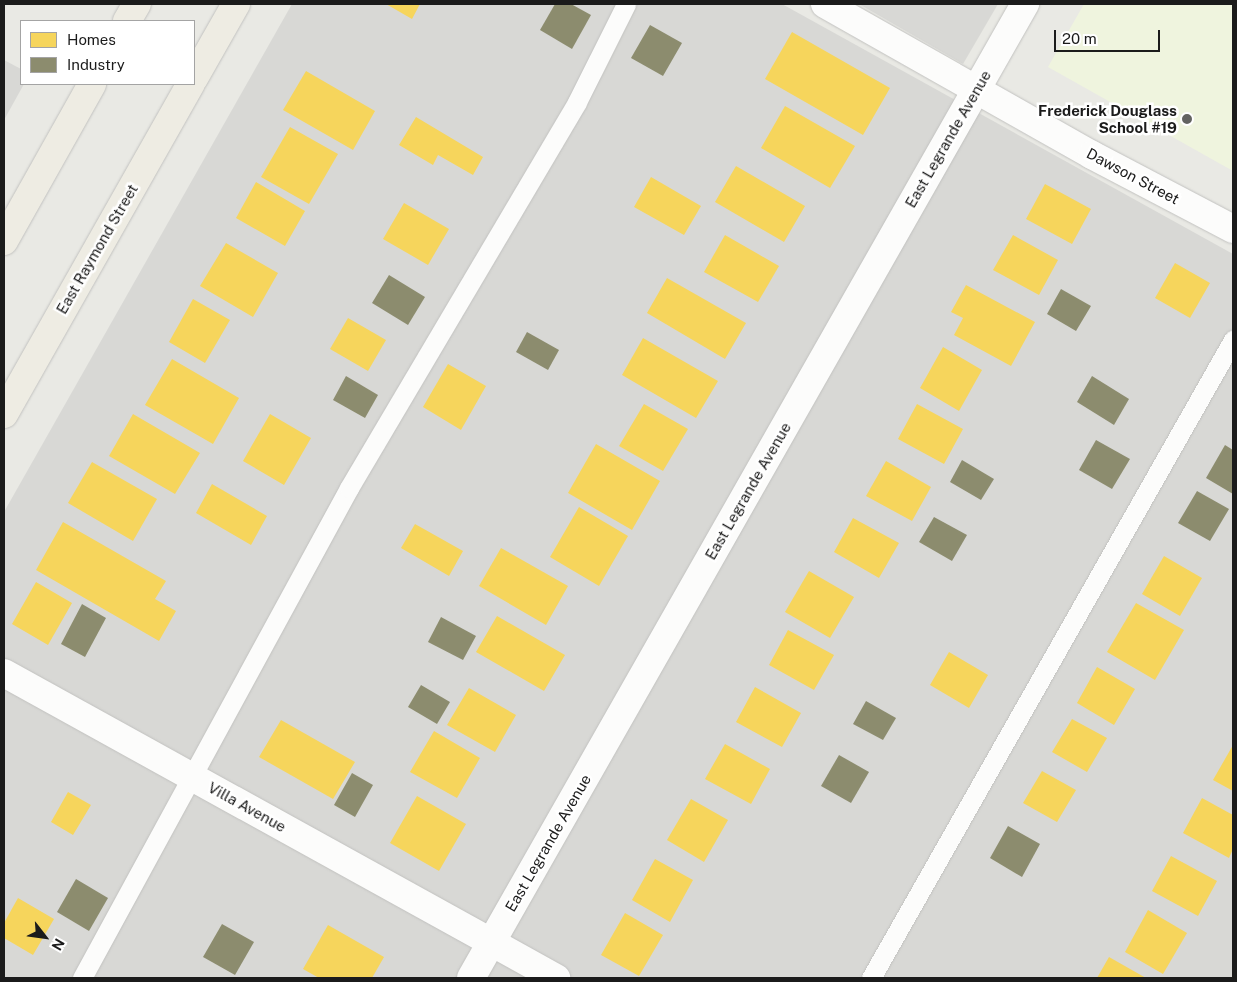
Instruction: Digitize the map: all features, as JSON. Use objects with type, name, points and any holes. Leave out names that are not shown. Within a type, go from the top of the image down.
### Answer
[{"type":"main road","points":[[128,20],[137,4]]},
{"type":"main road","points":[[195,76],[236,4]]},
{"type":"main road","points":[[4,241],[91,85]]},
{"type":"main road","name":"East Raymond Street","points":[[4,414],[190,85]]},
{"type":"street","name":"Dawson Street","points":[[825,4],[1233,228]]},
{"type":"street","name":"East Legrande Avenue","points":[[471,978],[1025,4]]},
{"type":"street","name":"Villa Avenue","points":[[4,673],[556,978]]},
{"type":"lane","points":[[82,978],[349,488],[577,102],[626,4]]},
{"type":"lane","points":[[871,978],[1233,340]]},
{"type":"shaded area","points":[[292,4],[782,4],[1233,254],[1233,978],[4,978],[4,512]]},
{"type":"shaded area","points":[[859,4],[998,4],[963,64]]},
{"type":"shaded area","name":"Frederick Douglass School #19","points":[[1084,4],[1233,4],[1233,171],[1048,67]]},
{"type":"shaded area","points":[[4,60],[20,68],[20,85],[23,85],[4,120]]},
{"type":"building: Homes","points":[[386,4],[420,4],[412,19]]},
{"type":"building: Homes","points":[[792,32],[890,88],[863,135],[765,79]]},
{"type":"building: Homes","points":[[306,71],[375,111],[353,150],[283,110]]},
{"type":"building: Homes","points":[[785,106],[855,146],[830,188],[761,148]]},
{"type":"building: Homes","points":[[416,117],[483,157],[473,175],[438,155],[433,165],[399,145]]},
{"type":"building: Homes","points":[[290,127],[338,154],[309,204],[261,177]]},
{"type":"building: Homes","points":[[736,166],[805,206],[784,242],[715,202]]},
{"type":"building: Homes","points":[[651,177],[701,206],[684,235],[634,207]]},
{"type":"building: Homes","points":[[256,182],[305,211],[285,246],[236,218]]},
{"type":"building: Homes","points":[[1045,184],[1091,209],[1072,244],[1026,219]]},
{"type":"building: Homes","points":[[404,203],[449,229],[428,265],[383,239]]},
{"type":"building: Homes","points":[[725,235],[779,266],[758,302],[704,272]]},
{"type":"building: Homes","points":[[1013,235],[1058,260],[1039,295],[993,270]]},
{"type":"building: Homes","points":[[226,243],[278,273],[253,317],[200,286]]},
{"type":"building: Homes","points":[[1175,263],[1210,283],[1190,318],[1155,298]]},
{"type":"building: Homes","points":[[667,278],[746,323],[725,359],[647,313]]},
{"type":"building: Homes","points":[[966,285],[1035,322],[1011,366],[954,335],[963,318],[951,312]]},
{"type":"building: Homes","points":[[193,299],[230,320],[205,363],[169,342]]},
{"type":"building: Homes","points":[[348,318],[386,340],[368,371],[330,349]]},
{"type":"building: Homes","points":[[643,338],[718,381],[696,418],[622,375]]},
{"type":"building: Homes","points":[[943,347],[982,370],[959,411],[920,388]]},
{"type":"building: Homes","points":[[172,359],[239,398],[213,444],[145,405]]},
{"type":"building: Homes","points":[[448,364],[486,386],[461,430],[423,407]]},
{"type":"building: Homes","points":[[644,404],[688,429],[663,471],[619,446]]},
{"type":"building: Homes","points":[[917,404],[963,429],[944,464],[898,439]]},
{"type":"building: Homes","points":[[133,414],[200,453],[175,494],[109,456]]},
{"type":"building: Homes","points":[[270,414],[311,438],[284,485],[243,461]]},
{"type":"building: Homes","points":[[596,444],[660,481],[632,530],[568,493]]},
{"type":"building: Homes","points":[[886,461],[931,487],[912,521],[866,496]]},
{"type":"building: Homes","points":[[92,462],[157,499],[133,541],[68,503]]},
{"type":"building: Homes","points":[[212,484],[267,516],[251,545],[196,513]]},
{"type":"building: Homes","points":[[579,507],[628,536],[599,586],[550,557]]},
{"type":"building: Homes","points":[[853,518],[899,543],[879,578],[834,552]]},
{"type":"building: Homes","points":[[63,522],[166,581],[155,599],[176,611],[159,641],[36,570]]},
{"type":"building: Homes","points":[[415,524],[463,551],[449,576],[401,548]]},
{"type":"building: Homes","points":[[501,548],[568,586],[546,625],[479,586]]},
{"type":"building: Homes","points":[[1164,556],[1202,578],[1180,616],[1142,594]]},
{"type":"building: Homes","points":[[809,571],[854,597],[830,638],[785,612]]},
{"type":"building: Homes","points":[[36,582],[72,603],[48,645],[12,624]]},
{"type":"building: Homes","points":[[1136,603],[1184,630],[1155,680],[1107,652]]},
{"type":"building: Homes","points":[[497,616],[565,655],[544,691],[476,652]]},
{"type":"building: Homes","points":[[788,630],[834,655],[814,690],[769,665]]},
{"type":"building: Homes","points":[[949,652],[988,675],[969,708],[930,685]]},
{"type":"building: Homes","points":[[1097,667],[1135,689],[1114,725],[1077,703]]},
{"type":"building: Homes","points":[[755,687],[801,713],[782,747],[736,722]]},
{"type":"building: Homes","points":[[469,688],[516,715],[495,752],[447,725]]},
{"type":"building: Homes","points":[[1072,719],[1107,738],[1087,772],[1052,752]]},
{"type":"building: Homes","points":[[281,720],[355,762],[333,799],[259,757]]},
{"type":"building: Homes","points":[[434,731],[480,758],[457,798],[410,772]]},
{"type":"building: Homes","points":[[725,744],[770,769],[751,804],[705,779]]},
{"type":"building: Homes","points":[[1233,745],[1233,791],[1213,780]]},
{"type":"building: Homes","points":[[1042,771],[1076,790],[1057,822],[1023,803]]},
{"type":"building: Homes","points":[[68,792],[91,805],[73,835],[51,822]]},
{"type":"building: Homes","points":[[417,796],[466,824],[439,871],[390,843]]},
{"type":"building: Homes","points":[[1202,798],[1233,815],[1233,849],[1229,858],[1183,833]]},
{"type":"building: Homes","points":[[691,799],[728,820],[704,862],[667,840]]},
{"type":"building: Homes","points":[[1171,856],[1217,881],[1198,916],[1152,891]]},
{"type":"building: Homes","points":[[655,859],[693,880],[670,922],[632,900]]},
{"type":"building: Homes","points":[[18,898],[54,919],[33,955],[4,938],[4,923]]},
{"type":"building: Homes","points":[[1148,910],[1187,933],[1163,974],[1125,952]]},
{"type":"building: Homes","points":[[625,913],[663,935],[639,976],[601,955]]},
{"type":"building: Homes","points":[[328,925],[384,957],[372,978],[319,978],[303,969]]},
{"type":"building: Homes","points":[[1109,957],[1146,978],[1097,978]]},
{"type":"building: Industry","points":[[555,4],[571,4],[591,15],[572,49],[540,30]]},
{"type":"building: Industry","points":[[650,25],[682,43],[663,76],[631,58]]},
{"type":"building: Industry","points":[[389,275],[425,297],[408,325],[372,303]]},
{"type":"building: Industry","points":[[1061,289],[1091,306],[1076,331],[1047,314]]},
{"type":"building: Industry","points":[[527,332],[559,350],[548,370],[516,352]]},
{"type":"building: Industry","points":[[346,376],[378,395],[365,418],[333,400]]},
{"type":"building: Industry","points":[[1092,376],[1129,399],[1114,425],[1077,402]]},
{"type":"building: Industry","points":[[1096,440],[1130,459],[1112,489],[1079,470]]},
{"type":"building: Industry","points":[[1225,445],[1233,450],[1233,494],[1206,478]]},
{"type":"building: Industry","points":[[962,460],[994,479],[981,500],[950,482]]},
{"type":"building: Industry","points":[[1197,491],[1229,509],[1210,541],[1178,523]]},
{"type":"building: Industry","points":[[934,517],[967,535],[952,561],[919,542]]},
{"type":"building: Industry","points":[[82,604],[106,618],[85,657],[61,644]]},
{"type":"building: Industry","points":[[441,617],[476,636],[463,660],[428,642]]},
{"type":"building: Industry","points":[[421,685],[450,702],[437,724],[408,707]]},
{"type":"building: Industry","points":[[866,701],[896,718],[883,740],[853,724]]},
{"type":"building: Industry","points":[[839,755],[869,772],[851,803],[821,786]]},
{"type":"building: Industry","points":[[352,773],[373,785],[355,817],[334,805]]},
{"type":"building: Industry","points":[[1008,826],[1040,844],[1022,877],[990,858]]},
{"type":"building: Industry","points":[[76,879],[108,898],[89,931],[57,912]]},
{"type":"building: Industry","points":[[222,924],[254,942],[235,975],[203,957]]},
{"type":"place","name":"Frederick Douglass School #19","points":[[1187,119]]}]
